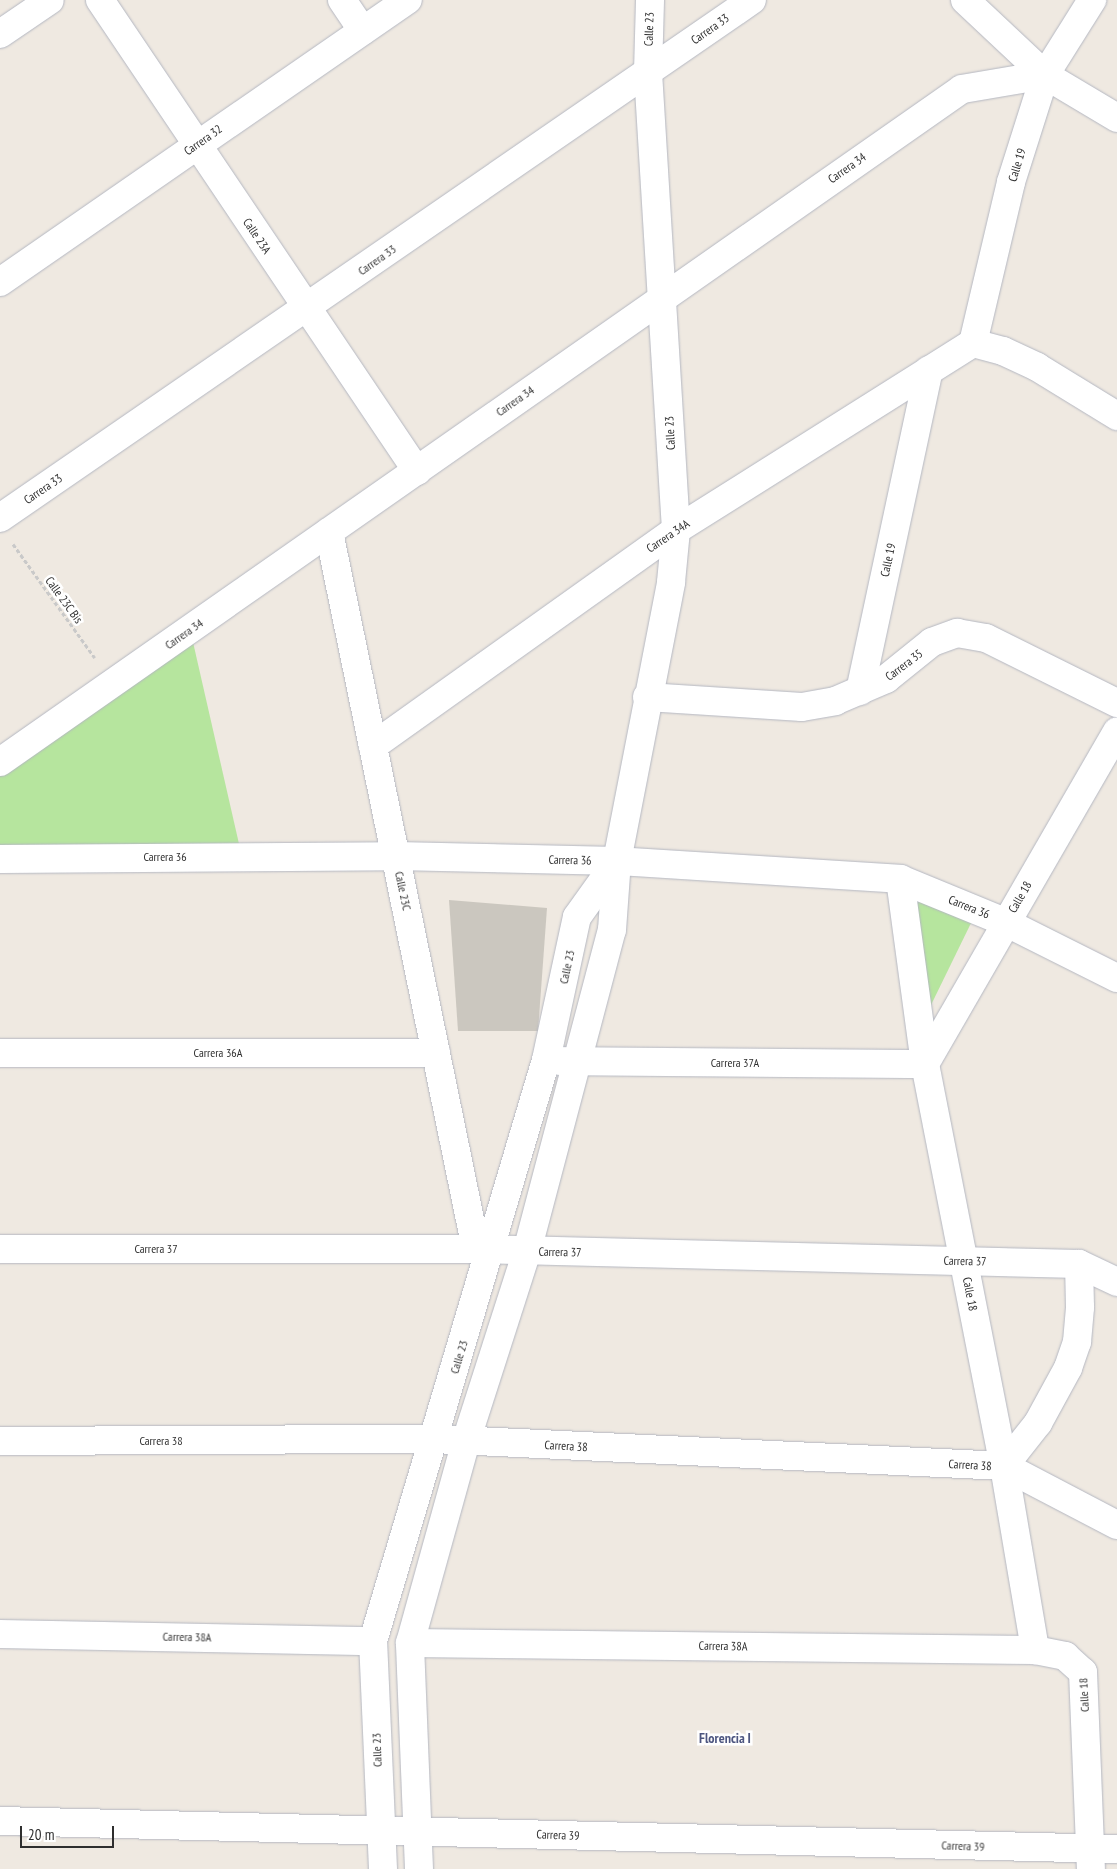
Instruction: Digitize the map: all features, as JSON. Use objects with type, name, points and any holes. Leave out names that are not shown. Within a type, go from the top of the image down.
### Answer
[{"type":"street","points":[[0,34],[50,0]]},
{"type":"street","name":"Calle 23A","points":[[100,0],[196,146],[417,471]]},
{"type":"street","points":[[342,0],[362,31]]},
{"type":"street","name":"Carrera 32","points":[[0,282],[408,0]]},
{"type":"street","name":"Calle 23","points":[[419,1869],[416,1832],[410,1643],[466,1441],[527,1251],[612,930],[617,861],[646,697],[671,582],[676,530],[648,72],[650,0]]},
{"type":"street","name":"Carrera 33","points":[[0,518],[752,0]]},
{"type":"street","points":[[966,0],[1045,75],[1117,118]]},
{"type":"street","name":"Calle 19","points":[[973,343],[1011,182],[1045,75],[1092,0]]},
{"type":"street","name":"Carrera 34","points":[[0,762],[417,471],[662,296],[962,88],[1045,75]]},
{"type":"street","points":[[973,343],[1003,351],[1037,367],[1117,416]]},
{"type":"street","name":"Carrera 34A","points":[[373,746],[676,530],[973,343]]},
{"type":"street","name":"Calle 19","points":[[860,691],[929,370]]},
{"type":"street","name":"Calle 23C","points":[[330,532],[436,1053],[484,1249]]},
{"type":"street","name":"Carrera 35","points":[[646,697],[802,707],[835,701],[886,679],[932,642],[957,633],[986,638],[1117,703]]},
{"type":"street","name":"Calle 18","points":[[924,1064],[1117,731]]},
{"type":"street","name":"Carrera 36","points":[[0,858],[396,856],[617,861],[900,879],[1005,922],[1117,978]]},
{"type":"street","name":"Calle 23","points":[[383,1869],[379,1830],[374,1641],[434,1439],[484,1249],[546,1060],[577,917],[617,861]]},
{"type":"street","name":"Calle 18","points":[[900,879],[924,1064],[1004,1466],[1035,1650],[1065,1656],[1083,1672],[1100,1856]]},
{"type":"street","name":"Carrera 36A","points":[[0,1053],[436,1053]]},
{"type":"street","name":"Carrera 37A","points":[[546,1060],[578,1062],[924,1064]]},
{"type":"street","name":"Carrera 37","points":[[0,1249],[484,1249],[1079,1264],[1117,1282]]},
{"type":"street","points":[[1004,1466],[1038,1423],[1068,1368],[1079,1324],[1079,1264]]},
{"type":"street","name":"Carrera 38","points":[[0,1441],[434,1439],[1004,1466],[1117,1525]]},
{"type":"street","name":"Carrera 38A","points":[[0,1634],[374,1641]]},
{"type":"street","name":"Carrera 38A","points":[[410,1643],[1035,1650]]},
{"type":"street","name":"Carrera 39","points":[[0,1821],[379,1830],[1100,1856]]},
{"type":"path","name":"Calle 23C Bis","points":[[11,542],[113,683]]},
{"type":"green space","points":[[190,629],[242,857],[0,858],[0,761]]},
{"type":"green space","points":[[915,895],[973,919],[931,1005]]},
{"type":"building","points":[[449,900],[547,908],[538,1031],[458,1031]]},
{"type":"district","name":"Florencia I","points":[[725,1738]]}]
